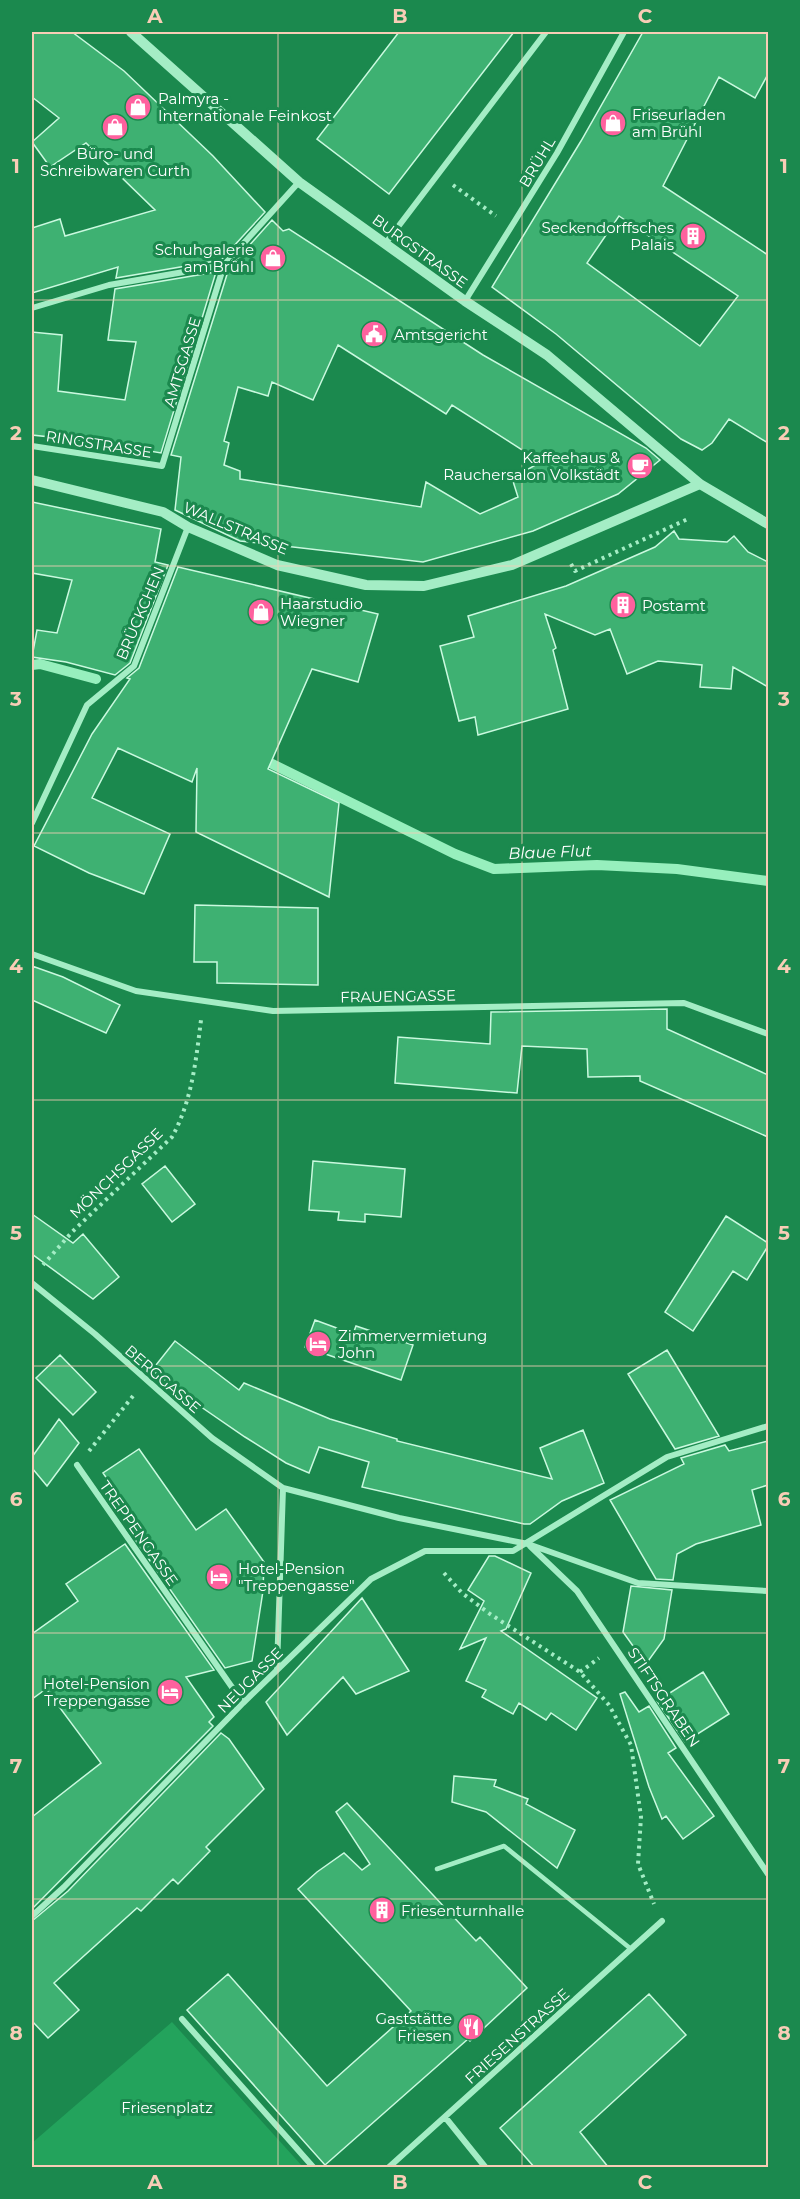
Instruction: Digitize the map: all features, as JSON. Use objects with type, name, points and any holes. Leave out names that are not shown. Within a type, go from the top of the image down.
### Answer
[{"type":"street","name":"BURGSTRASSE","points":[[131,32],[299,182],[465,301],[547,354],[700,484],[768,524]]},
{"type":"street","points":[[385,244],[546,32]]},
{"type":"street","name":"BRÜHL","points":[[465,301],[556,153],[624,32]]},
{"type":"street","points":[[32,308],[109,285],[224,265],[299,182]]},
{"type":"street","name":"AMTSGASSE","points":[[162,466],[224,265]]},
{"type":"street","name":"RINGSTRASSE","points":[[32,446],[162,466]]},
{"type":"street","name":"WALLSTRASSE","points":[[32,480],[163,512],[188,527],[277,565],[366,585],[424,586],[512,564],[700,484]]},
{"type":"street","name":"BRÜCKCHEN","points":[[32,823],[87,705],[134,666],[188,527]]},
{"type":"street","name":"FRAUENGASSE","points":[[32,954],[136,991],[273,1011],[684,1003],[768,1034]]},
{"type":"street","name":"BERGGASSE","points":[[32,1283],[95,1334],[145,1381],[212,1438],[283,1488],[399,1518],[528,1544],[638,1582],[768,1592]]},
{"type":"street","points":[[528,1544],[667,1457],[768,1426]]},
{"type":"street","name":"TREPPENGASSE","points":[[78,1465],[243,1703]]},
{"type":"street","points":[[277,1670],[283,1488]]},
{"type":"street","name":"NEUGASSE","points":[[32,1917],[243,1703],[370,1579],[425,1551],[513,1551],[528,1544]]},
{"type":"street","name":"STIFTSGRABEN","points":[[528,1544],[577,1591],[768,1874]]},
{"type":"street","name":"FRIESENSTRASSE","points":[[388,2168],[662,1921]]},
{"type":"street","points":[[182,2019],[314,2168]]},
{"type":"street","points":[[445,2117],[486,2168]]},
{"type":"lane","points":[[437,1869],[504,1846],[631,1949]]},
{"type":"path","points":[[449,182],[501,220]]},
{"type":"path","points":[[561,544],[575,571],[690,518]]},
{"type":"path","name":"MÖNCHSGASSE","points":[[38,1270],[72,1232],[172,1137],[182,1120],[191,1090],[203,1001]]},
{"type":"path","points":[[78,1465],[145,1381]]},
{"type":"path","points":[[425,1551],[462,1593],[580,1672],[609,1704],[631,1745],[641,1817],[638,1864],[662,1921]]},
{"type":"green space","name":"Friesenplatz","points":[[172,2022],[303,2167],[32,2167],[32,2143]]},
{"type":"building","points":[[32,32],[72,32],[124,71],[213,156],[265,212],[221,260],[116,278],[118,267],[32,293],[32,228],[60,219],[65,236],[155,210],[86,143],[50,167],[32,142],[59,118],[32,97]]},
{"type":"building","points":[[399,32],[514,32],[389,194],[317,139]]},
{"type":"building","points":[[643,32],[768,32],[768,74],[755,98],[719,77],[663,186],[768,255],[768,443],[729,419],[712,443],[702,450],[681,439],[556,334],[492,287],[581,141]],"holes":[[[619,216],[738,296],[700,346],[587,263]]]},
{"type":"building","points":[[272,220],[283,231],[289,229],[483,355],[646,448],[660,460],[618,494],[533,531],[423,562],[240,541],[175,510],[181,457],[171,455],[229,268]],"holes":[[[338,345],[446,414],[452,405],[541,462],[512,478],[518,497],[480,514],[426,482],[421,507],[240,479],[240,471],[224,465],[229,443],[224,441],[238,387],[268,396],[272,382],[313,400]]]},
{"type":"building","points":[[216,272],[161,453],[97,442],[32,435],[32,332],[62,335],[58,391],[125,400],[136,342],[108,340],[115,289]]},
{"type":"building","points":[[32,502],[161,529],[155,562],[168,565],[130,663],[115,675],[66,662],[32,657],[37,630],[57,633],[72,580],[32,573]]},
{"type":"building","points":[[674,531],[679,539],[727,542],[734,536],[748,552],[768,562],[768,687],[733,667],[731,689],[700,687],[702,665],[658,661],[627,674],[610,629],[595,635],[545,614],[556,648],[553,650],[568,709],[478,735],[475,717],[459,721],[440,646],[474,637],[468,616],[566,586],[655,547]]},
{"type":"building","points":[[178,567],[378,614],[358,682],[312,669],[268,769],[339,803],[329,897],[196,832],[197,768],[192,782],[118,748],[92,798],[170,834],[144,894],[89,873],[34,846],[92,734],[130,679],[127,678],[139,668]]},
{"type":"building","points":[[195,905],[318,908],[318,985],[217,983],[217,962],[194,962]]},
{"type":"building","points":[[32,966],[63,977],[120,1005],[106,1033],[32,1000]]},
{"type":"building","points":[[667,1009],[667,1029],[768,1075],[768,1137],[640,1081],[640,1076],[588,1077],[587,1049],[522,1046],[517,1093],[395,1083],[398,1037],[490,1044],[491,1012]]},
{"type":"building","points":[[313,1161],[405,1169],[401,1217],[365,1214],[365,1222],[338,1220],[339,1212],[309,1210]]},
{"type":"building","points":[[165,1166],[195,1204],[172,1222],[142,1184]]},
{"type":"building","points":[[32,1214],[73,1243],[83,1234],[119,1277],[93,1299],[32,1254]]},
{"type":"building","points":[[726,1216],[768,1243],[768,1246],[747,1280],[733,1271],[693,1331],[665,1312]]},
{"type":"building","points":[[315,1320],[353,1334],[356,1326],[413,1345],[401,1380],[305,1347]]},
{"type":"building","points":[[175,1341],[239,1390],[244,1383],[330,1419],[397,1439],[397,1441],[552,1479],[540,1448],[583,1430],[604,1483],[562,1501],[530,1524],[524,1524],[362,1487],[369,1462],[319,1447],[309,1473],[286,1463],[245,1437],[152,1370]]},
{"type":"building","points":[[667,1350],[719,1436],[675,1449],[628,1374]]},
{"type":"building","points":[[60,1355],[96,1392],[73,1415],[36,1378]]},
{"type":"building","points":[[59,1419],[79,1443],[47,1486],[32,1468],[32,1457]]},
{"type":"building","points":[[768,1441],[768,1485],[752,1490],[761,1525],[696,1544],[677,1554],[673,1580],[656,1579],[610,1500],[684,1464],[681,1458],[725,1445],[729,1451]]},
{"type":"building","points":[[139,1449],[196,1530],[226,1509],[264,1562],[263,1591],[252,1661],[225,1668],[134,1538],[143,1531],[103,1473]]},
{"type":"building","points":[[125,1544],[214,1670],[186,1677],[214,1717],[209,1722],[213,1726],[32,1909],[32,1817],[101,1763],[46,1689],[32,1699],[32,1634],[78,1601],[66,1584]]},
{"type":"building","points":[[489,1556],[495,1556],[531,1573],[506,1629],[501,1631],[597,1698],[576,1730],[551,1713],[546,1720],[519,1703],[513,1714],[482,1697],[486,1690],[466,1681],[486,1638],[460,1649],[484,1601],[468,1590]]},
{"type":"building","points":[[631,1586],[672,1590],[664,1639],[646,1664],[623,1632]]},
{"type":"building","points":[[362,1598],[409,1671],[356,1694],[343,1677],[287,1735],[266,1702]]},
{"type":"building","points":[[703,1672],[729,1714],[685,1742],[657,1701]]},
{"type":"building","points":[[625,1692],[639,1712],[649,1706],[676,1748],[668,1753],[714,1816],[683,1839],[666,1816],[662,1819],[649,1787],[620,1694]]},
{"type":"building","points":[[221,1733],[229,1739],[264,1789],[206,1847],[210,1851],[178,1884],[173,1879],[141,1911],[137,1908],[54,1983],[79,2010],[48,2038],[32,2021],[32,1921],[68,1891]]},
{"type":"building","points":[[454,1776],[496,1780],[494,1786],[528,1799],[526,1804],[575,1830],[557,1868],[486,1812],[452,1802]]},
{"type":"building","points":[[347,1803],[476,1941],[480,1937],[527,1988],[470,2041],[468,2039],[325,2165],[187,2010],[228,1974],[327,2086],[411,2011],[298,1889],[344,1853],[362,1870],[370,1864],[336,1812]]},
{"type":"building","points":[[649,1994],[686,2035],[580,2132],[609,2168],[535,2168],[500,2128]]},
{"type":"waterway","name":"Blaue Flut","points":[[32,665],[40,664],[96,679]]},
{"type":"waterway","name":"Blaue Flut","points":[[258,757],[455,854],[494,869],[597,865],[677,869],[768,881]]},
{"type":"place","name":"Palmyra - Internationale Feinkost","points":[[138,107]]},
{"type":"place","name":"Friseurladen am Brühl","points":[[613,123]]},
{"type":"place","name":"Büro- und Schreibwaren Curth","points":[[115,127]]},
{"type":"place","name":"Seckendorffsches Palais","points":[[693,236]]},
{"type":"place","name":"Schuhgalerie am Brühl","points":[[273,258]]},
{"type":"place","name":"Amtsgericht","points":[[374,334]]},
{"type":"place","name":"Kaffeehaus & Rauchersalon Volkstädt","points":[[640,466]]},
{"type":"place","name":"Postamt","points":[[623,605]]},
{"type":"place","name":"Haarstudio Wiegner","points":[[261,612]]},
{"type":"place","name":"Zimmervermietung John","points":[[318,1344]]},
{"type":"place","name":"Hotel-Pension \"Treppengasse\"","points":[[219,1577]]},
{"type":"place","name":"Hotel-Pension Treppengasse","points":[[170,1692]]},
{"type":"place","name":"Friesenturnhalle","points":[[382,1910]]},
{"type":"place","name":"Gaststätte Friesen","points":[[471,2027]]}]
